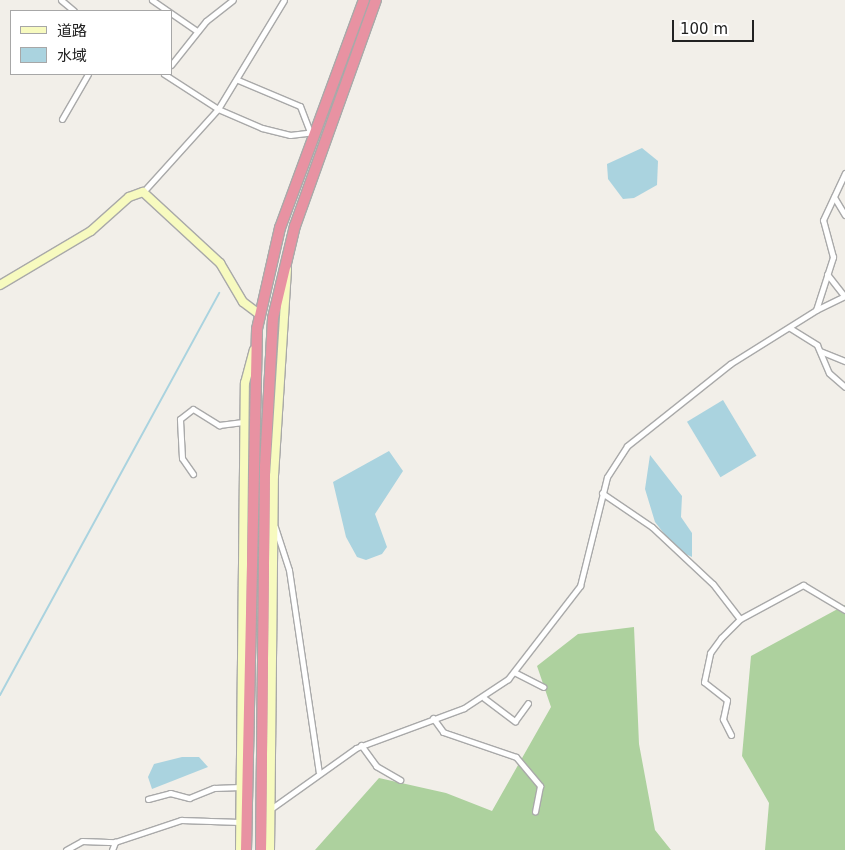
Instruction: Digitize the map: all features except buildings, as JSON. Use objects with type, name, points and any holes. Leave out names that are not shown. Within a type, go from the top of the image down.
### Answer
[{"type":"highway","points":[[246,850],[255,348],[259,314],[280,228],[313,132],[364,0]]},
{"type":"highway","points":[[261,850],[270,358],[286,257],[376,0]]},
{"type":"street","points":[[61,0],[73,10]]},
{"type":"street","points":[[152,0],[167,10]]},
{"type":"street","points":[[172,64],[197,31],[233,0]]},
{"type":"street","points":[[0,285],[90,231],[129,197],[143,192],[218,109],[238,80],[284,0]]},
{"type":"street","points":[[172,14],[197,31]]},
{"type":"street","points":[[62,119],[87,75]]},
{"type":"street","points":[[167,75],[218,109],[275,133],[313,132],[300,106],[238,80]]},
{"type":"street","points":[[816,310],[833,257],[823,225],[845,173]]},
{"type":"street","points":[[143,192],[220,263],[242,302],[259,314]]},
{"type":"street","points":[[834,197],[845,215]]},
{"type":"street","points":[[270,850],[274,526],[286,257]]},
{"type":"street","points":[[272,808],[319,772],[361,745],[484,698],[514,672],[580,586],[602,493],[616,460],[645,429],[730,364],[816,310],[845,296],[828,274]]},
{"type":"street","points":[[790,328],[820,351],[845,361]]},
{"type":"street","points":[[240,850],[246,375],[255,348]]},
{"type":"street","points":[[820,351],[829,373],[845,387]]},
{"type":"street","points":[[194,474],[182,458],[180,419],[193,410],[218,425],[245,422]]},
{"type":"street","points":[[602,493],[652,527],[713,584],[740,619]]},
{"type":"street","points":[[274,526],[289,570],[319,772]]},
{"type":"street","points":[[731,735],[723,721],[727,700],[707,687],[704,678],[714,646],[740,619],[803,585],[845,610]]},
{"type":"street","points":[[514,672],[543,687]]},
{"type":"street","points":[[484,698],[515,721],[528,703]]},
{"type":"street","points":[[433,718],[447,734],[516,757],[540,786],[535,812]]},
{"type":"street","points":[[361,745],[376,766],[400,780]]},
{"type":"street","points":[[148,799],[170,793],[189,798],[214,788],[241,788]]},
{"type":"street","points":[[66,850],[82,841],[116,842],[180,820],[240,822]]},
{"type":"street","points":[[112,850],[116,842]]},
{"type":"green space","points":[[845,605],[845,850],[765,850],[769,803],[742,756],[751,656]]},
{"type":"green space","points":[[634,627],[639,744],[655,830],[671,850],[315,850],[379,778],[446,793],[492,811],[551,707],[537,666],[578,634]]},
{"type":"water","points":[[642,148],[658,161],[657,185],[634,198],[623,199],[608,179],[607,164]]},
{"type":"water","points":[[723,400],[756,456],[720,477],[687,422]]},
{"type":"water","points":[[389,451],[403,471],[375,514],[387,547],[382,554],[366,560],[357,557],[346,537],[333,482]]},
{"type":"water","points":[[650,455],[682,496],[681,517],[692,533],[692,557],[677,550],[655,522],[645,489]]},
{"type":"water","points":[[182,757],[199,757],[208,767],[152,789],[148,777],[154,764]]},
{"type":"waterway","points":[[0,695],[219,293]]}]
